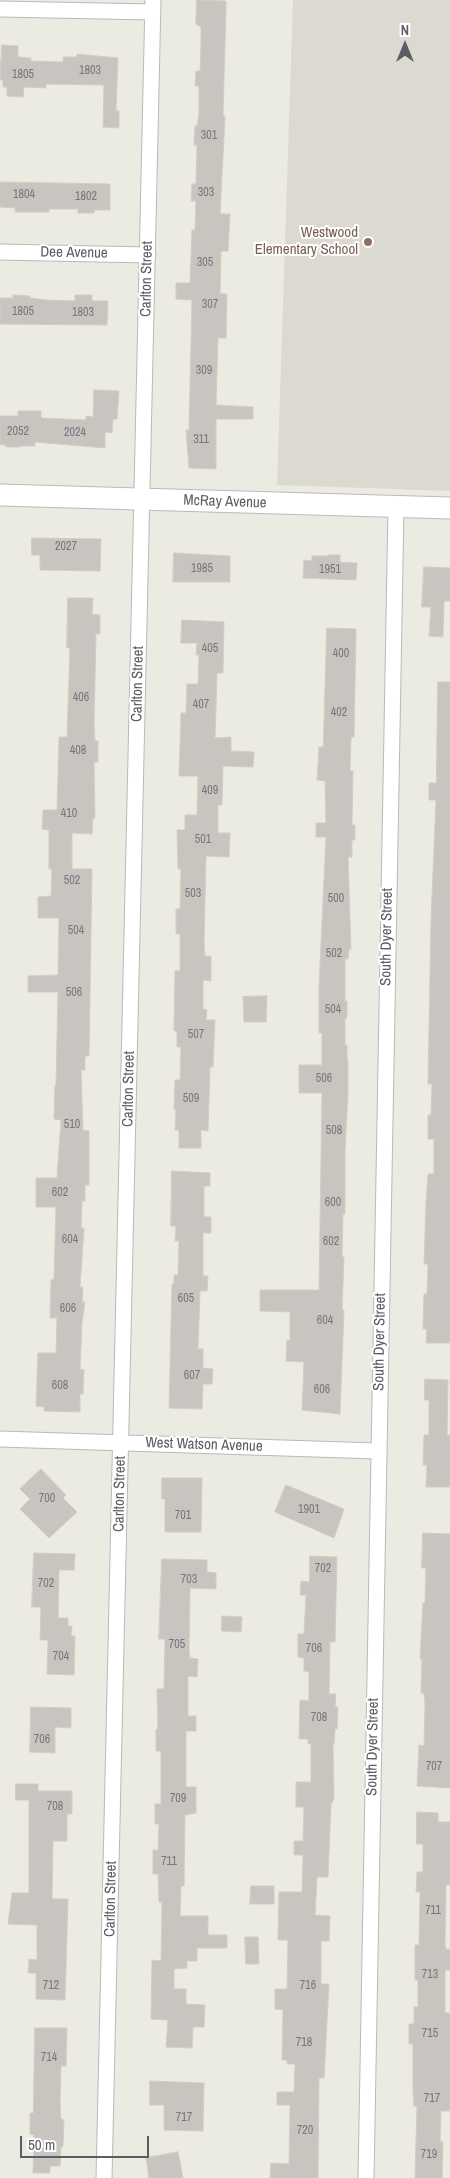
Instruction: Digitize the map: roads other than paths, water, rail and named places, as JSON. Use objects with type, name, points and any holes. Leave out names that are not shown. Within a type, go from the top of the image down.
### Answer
[{"type":"street","points":[[0,9],[153,6]]},
{"type":"street","name":"Carlton Street","points":[[104,2178],[153,6]]},
{"type":"street","name":"Dee Avenue","points":[[0,252],[148,255]]},
{"type":"street","name":"McRay Avenue","points":[[0,495],[450,508]]},
{"type":"street","name":"South Dyer Street","points":[[366,2178],[396,507]]},
{"type":"street","name":"West Watson Avenue","points":[[0,1439],[378,1451]]},
{"type":"place","name":"Westwood Elementary School","points":[[368,242]]}]
